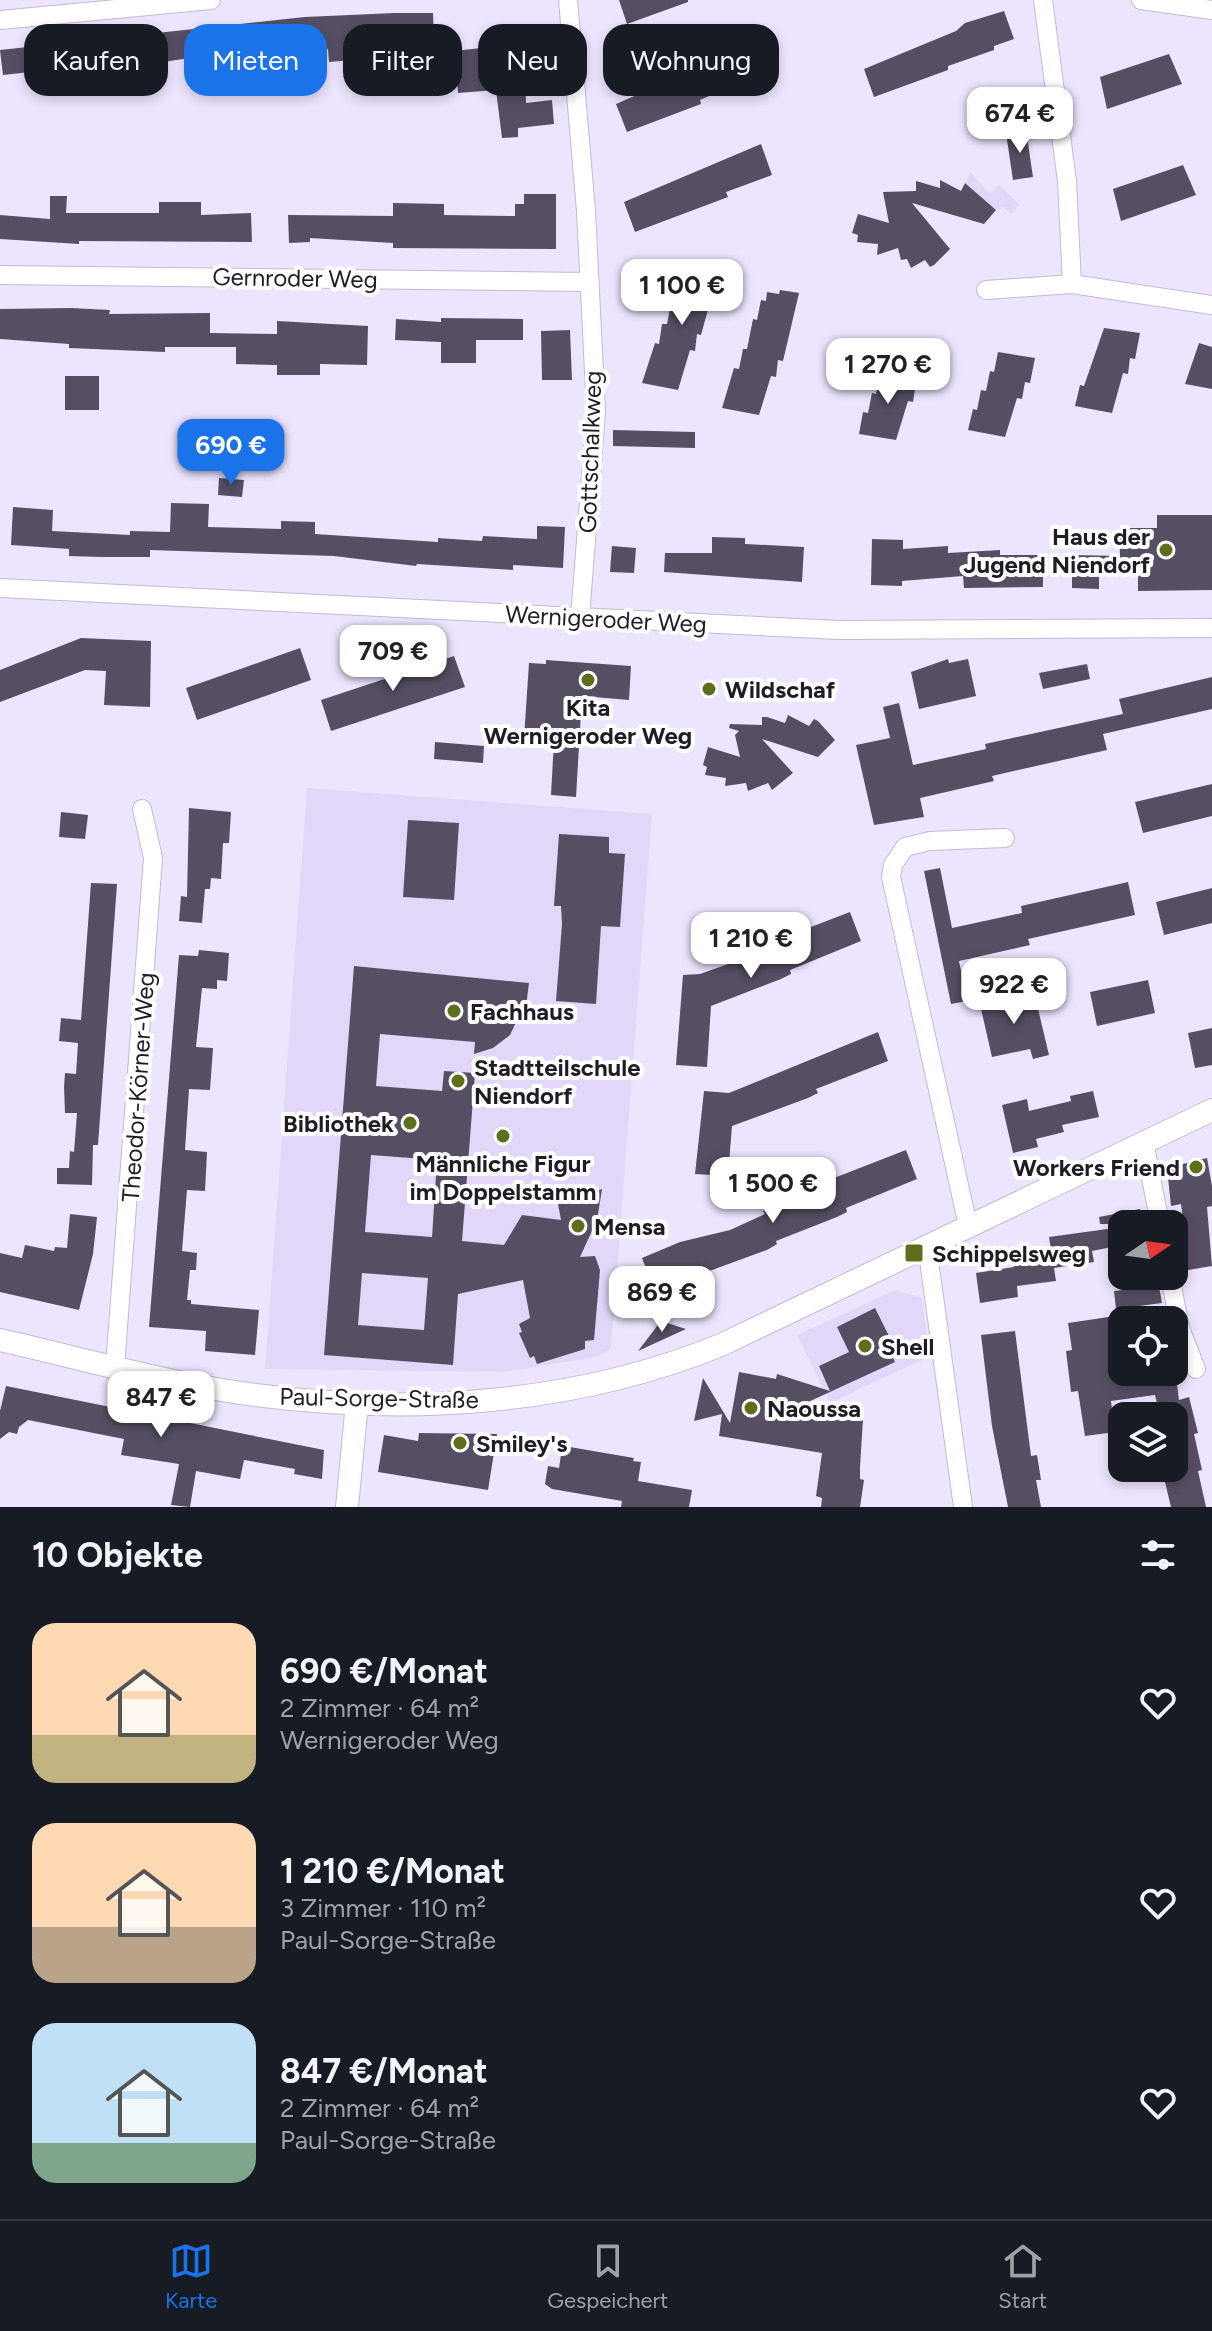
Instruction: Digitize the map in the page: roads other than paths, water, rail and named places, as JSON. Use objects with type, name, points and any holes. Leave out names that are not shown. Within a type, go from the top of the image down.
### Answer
[{"type":"street","points":[[0,20],[211,0]]},
{"type":"street","name":"Gottschalkweg","points":[[568,0],[590,282],[596,412],[580,617]]},
{"type":"street","points":[[1043,0],[1067,181],[1072,284]]},
{"type":"street","points":[[1141,0],[1212,10]]},
{"type":"street","name":"Gernroder Weg","points":[[0,275],[590,282]]},
{"type":"street","points":[[986,290],[1072,284],[1212,305]]},
{"type":"street","name":"Wernigeroder Weg","points":[[0,588],[839,630],[1212,628]]},
{"type":"street","name":"Theodor-Körner-Weg","points":[[115,1367],[153,858],[142,809]]},
{"type":"street","points":[[968,1226],[891,877],[893,865],[905,847],[930,841],[1005,838]]},
{"type":"street","name":"Paul-Sorge-Straße","points":[[0,1340],[255,1395],[357,1403],[498,1400],[552,1394],[646,1372],[721,1345],[1212,1110]]},
{"type":"street","points":[[1144,1142],[1157,1210]]},
{"type":"street","points":[[927,1246],[963,1507]]},
{"type":"street","points":[[1173,1290],[1180,1328],[1196,1369]]},
{"type":"street","points":[[347,1507],[357,1403]]},
{"type":"place","name":"Haus der Jugend Niendorf","points":[[1166,550]]},
{"type":"place","name":"Kita Wernigeroder Weg","points":[[588,680]]},
{"type":"place","name":"Wildschaf","points":[[709,689]]},
{"type":"place","name":"Fachhaus","points":[[454,1011]]},
{"type":"place","name":"Stadtteilschule Niendorf","points":[[458,1081]]},
{"type":"place","name":"Bibliothek","points":[[410,1123]]},
{"type":"place","name":"Männliche Figur im Doppelstamm","points":[[503,1136]]},
{"type":"place","name":"Workers Friend","points":[[1196,1167]]},
{"type":"place","name":"Mensa","points":[[578,1226]]},
{"type":"place","name":"Schippelsweg","points":[[914,1253]]},
{"type":"place","name":"Shell","points":[[865,1346]]},
{"type":"place","name":"Naoussa","points":[[751,1408]]},
{"type":"place","name":"Smiley's","points":[[460,1443]]}]
